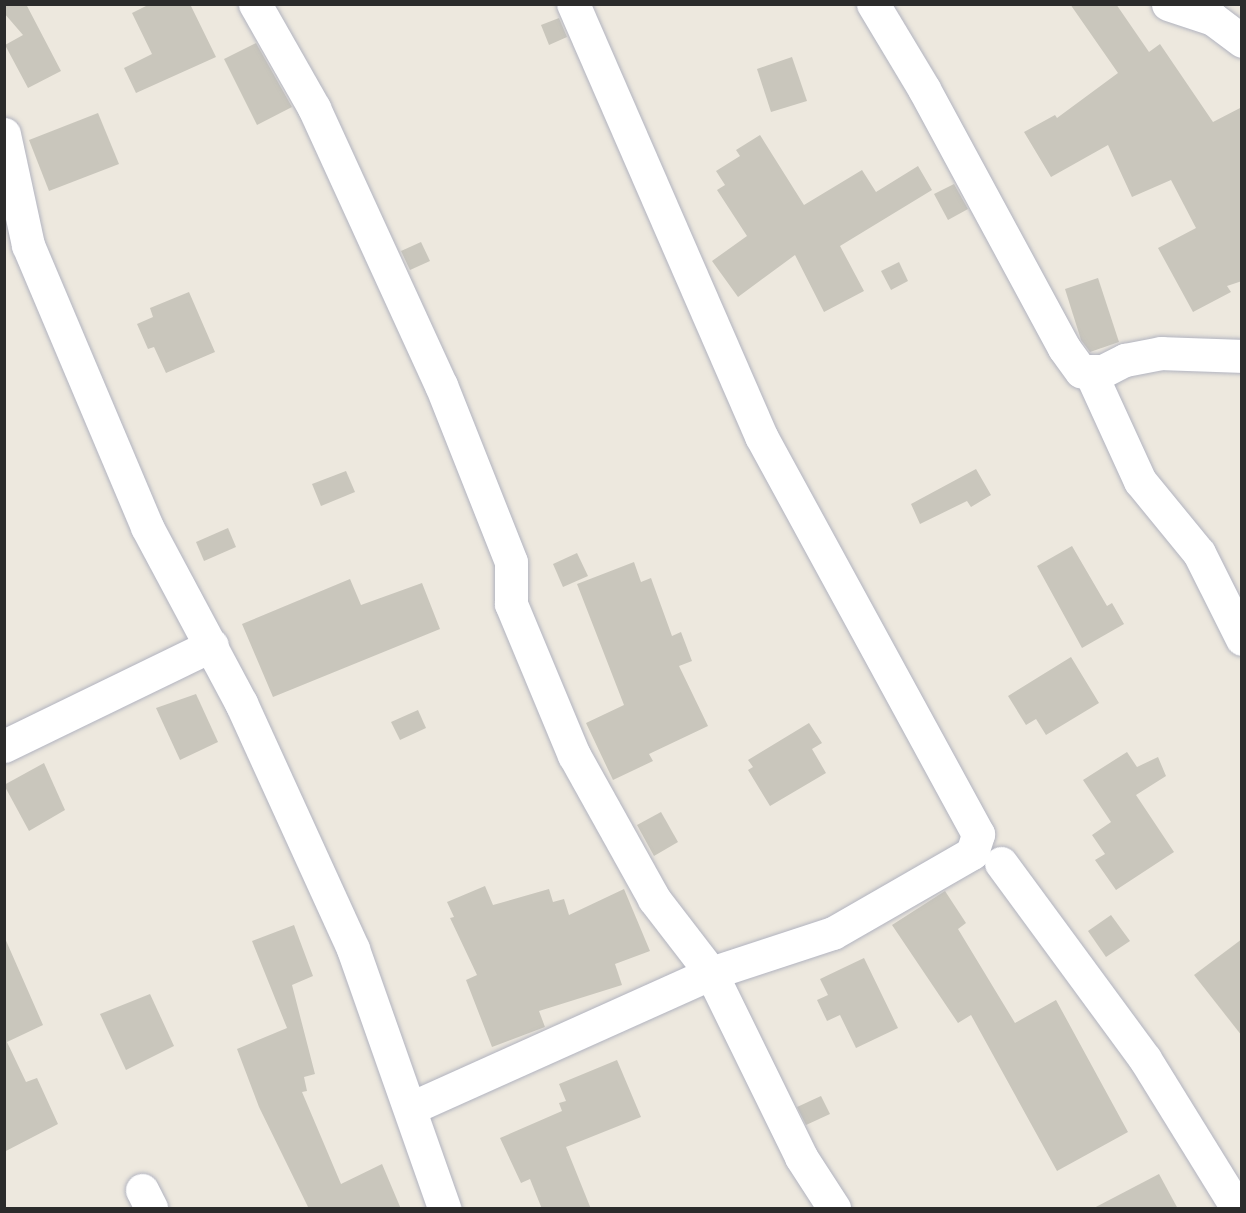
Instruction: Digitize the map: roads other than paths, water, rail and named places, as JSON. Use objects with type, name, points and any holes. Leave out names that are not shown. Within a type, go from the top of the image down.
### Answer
[{"type":"street","points":[[255,4],[314,108],[441,385],[511,562],[511,604],[574,755],[654,899],[711,973],[801,1157],[834,1209]]},
{"type":"street","points":[[411,1108],[711,973],[833,933],[972,853],[978,834],[761,436],[573,4]]},
{"type":"street","points":[[873,4],[924,89],[1064,348],[1081,371],[1091,374],[1125,360],[1161,353],[1242,356]]},
{"type":"street","points":[[1168,4],[1213,19],[1242,41]]},
{"type":"street","points":[[4,134],[28,245],[36,266],[147,527],[212,645],[284,791],[353,949],[411,1108],[444,1209]]},
{"type":"street","points":[[1091,374],[1140,481],[1199,553],[1242,639]]},
{"type":"street","points":[[4,746],[212,645]]},
{"type":"street","points":[[1001,863],[1145,1059],[1237,1209]]}]
